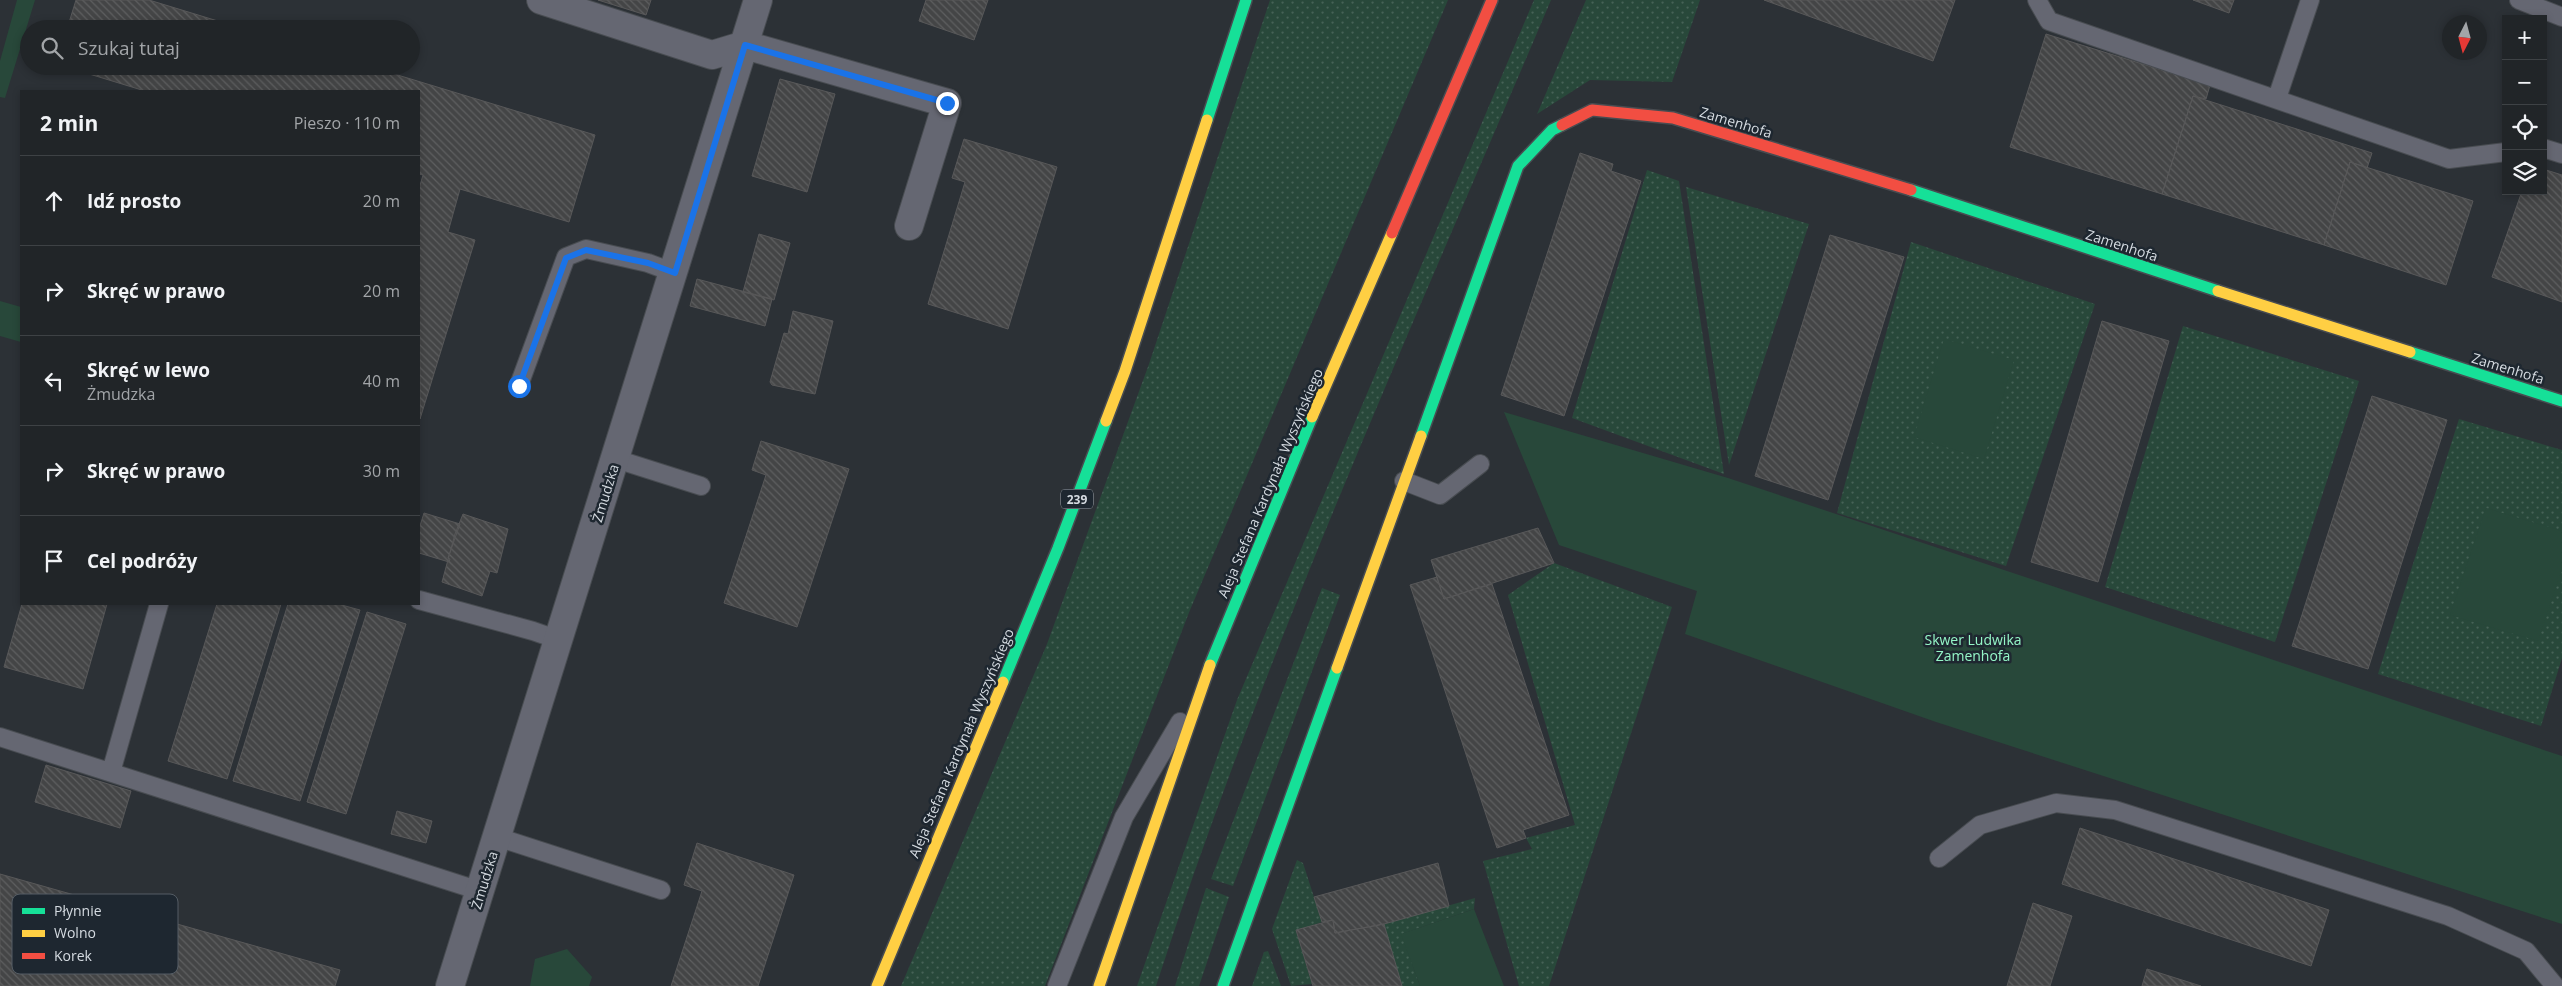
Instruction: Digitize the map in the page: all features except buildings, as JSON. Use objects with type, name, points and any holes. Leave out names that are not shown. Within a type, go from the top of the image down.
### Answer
[{"type":"main road","name":"Aleja Stefana Kardynała Wyszyńskiego","points":[[877,986],[1058,548],[1125,371],[1246,0]]},
{"type":"main road","name":"Aleja Stefana Kardynała Wyszyńskiego","points":[[1099,986],[1204,682],[1305,434],[1492,0]]},
{"type":"main road","name":"Zamenhofa","points":[[1223,986],[1518,166],[1552,130],[1592,110],[1673,118],[1952,202],[2111,257],[2562,401]]},
{"type":"street","points":[[541,0],[712,55],[745,45],[947,103],[909,226]]},
{"type":"street","name":"Żmudzka","points":[[450,986],[675,273],[758,0]]},
{"type":"lane","points":[[2037,0],[2049,21],[2277,98],[2449,159],[2502,152]]},
{"type":"lane","points":[[2277,98],[2310,0]]},
{"type":"lane","points":[[2519,0],[2562,17]]},
{"type":"lane","points":[[2547,149],[2562,154]]},
{"type":"lane","points":[[519,386],[566,258],[586,250],[648,263],[675,273]]},
{"type":"lane","points":[[616,459],[701,486]]},
{"type":"lane","points":[[1404,480],[1440,495],[1480,464]]},
{"type":"lane","points":[[420,600],[533,631],[559,640]]},
{"type":"lane","points":[[111,772],[159,605]]},
{"type":"lane","points":[[1057,986],[1124,817],[1204,682]]},
{"type":"lane","points":[[0,737],[480,891]]},
{"type":"lane","points":[[1939,858],[1980,825],[2056,804],[2115,810],[2448,916],[2526,951],[2555,986]]},
{"type":"lane","points":[[497,837],[660,890]]},
{"type":"green space","points":[[17,0],[35,0],[29,20],[20,20],[20,49],[5,98],[0,97],[0,61]]},
{"type":"green space","points":[[1270,0],[1448,0],[1190,610],[1045,986],[901,986],[1047,644],[1149,364]]},
{"type":"green space","points":[[1534,0],[1551,0],[1394,366],[1292,612],[1244,736],[1156,986],[1137,986],[1237,700]]},
{"type":"green space","points":[[1586,0],[1700,0],[1672,82],[1590,80],[1537,114]]},
{"type":"green space","points":[[1647,170],[1679,181],[1724,474],[1572,418]]},
{"type":"green space","points":[[1686,187],[1809,224],[1729,465]]},
{"type":"green space","points":[[1911,242],[2095,304],[2006,566],[1837,513]]},
{"type":"green space","points":[[0,301],[20,307],[20,342],[0,336]]},
{"type":"green space","points":[[2183,326],[2359,381],[2275,642],[2105,587]]},
{"type":"green space","points":[[1944,339],[2014,360],[1984,459],[1914,437]]},
{"type":"green space","name":"Skwer Ludwika Zamenhofa","points":[[1504,412],[1728,478],[2562,756],[2562,924],[1936,722],[1685,634],[1697,591],[1559,545]]},
{"type":"green space","points":[[2459,419],[2562,450],[2562,658],[2541,726],[2378,674]]},
{"type":"green space","points":[[2486,508],[2562,531],[2562,569],[2538,641],[2450,615]]},
{"type":"green space","points":[[1554,563],[1672,607],[1549,986],[1519,986],[1483,861],[1532,849],[1526,838],[1575,825],[1508,595]]},
{"type":"green space","points":[[1322,588],[1340,595],[1233,886],[1211,879]]},
{"type":"green space","points":[[1297,860],[1303,863],[1322,922],[1296,931],[1312,984],[1291,986],[1272,929]]},
{"type":"green space","points":[[1206,888],[1229,897],[1199,986],[1175,986]]},
{"type":"green space","points":[[1475,898],[1474,909],[1402,934],[1420,986],[1402,986],[1384,924]]},
{"type":"green space","points":[[1474,909],[1504,986],[1420,986],[1401,934]]},
{"type":"green space","points":[[567,949],[592,977],[589,986],[530,986],[535,959]]},
{"type":"green space","points":[[1268,951],[1281,986],[1252,986],[1264,952]]},
{"type":"traffic: fast","points":[[1207,120],[1246,0]]},
{"type":"traffic: fast","points":[[1421,436],[1518,166],[1552,130],[1562,125]]},
{"type":"traffic: fast","points":[[1911,190],[2218,291]]},
{"type":"traffic: fast","points":[[2410,352],[2562,401]]},
{"type":"traffic: fast","points":[[1210,665],[1312,417]]},
{"type":"traffic: fast","points":[[1003,682],[1058,548],[1106,421]]},
{"type":"traffic: fast","points":[[1223,986],[1337,668]]},
{"type":"traffic: slow","points":[[1106,421],[1125,371],[1207,120]]},
{"type":"traffic: slow","points":[[1312,417],[1392,233]]},
{"type":"traffic: slow","points":[[2218,291],[2410,352]]},
{"type":"traffic: slow","points":[[1337,668],[1421,436]]},
{"type":"traffic: slow","points":[[1099,986],[1210,665]]},
{"type":"traffic: slow","points":[[877,986],[1003,682]]},
{"type":"traffic: jam","points":[[1392,233],[1492,0]]},
{"type":"traffic: jam","points":[[1562,125],[1592,110],[1673,118],[1911,190]]},
{"type":"route","points":[[519,386],[566,258],[586,250],[648,263],[675,273],[745,45],[947,103]]}]
